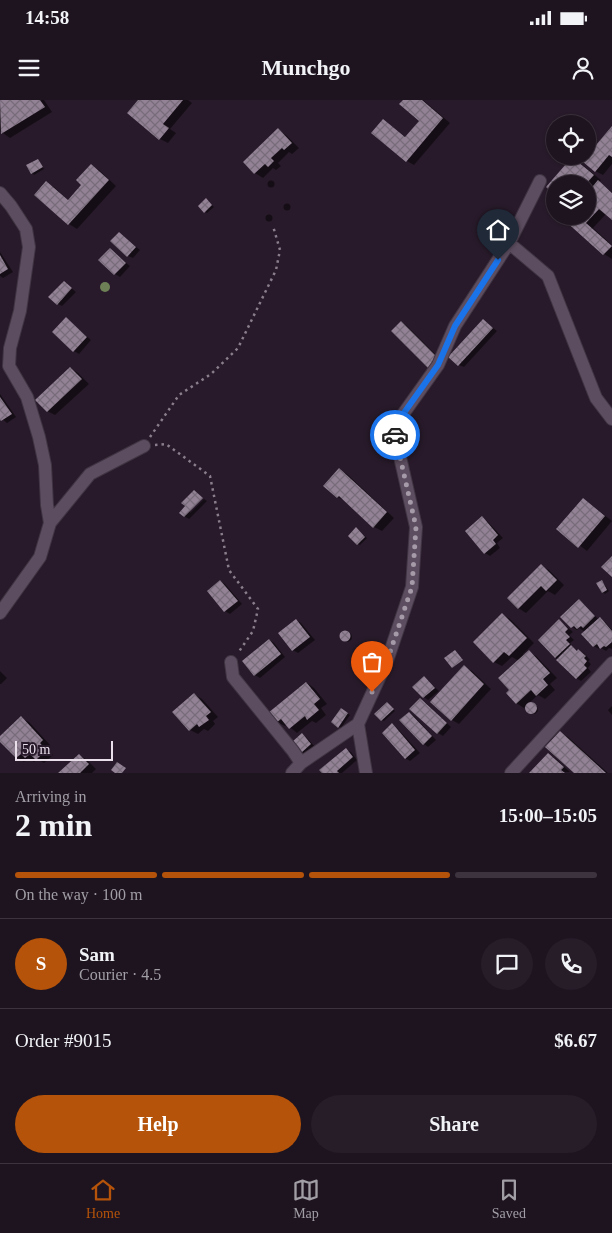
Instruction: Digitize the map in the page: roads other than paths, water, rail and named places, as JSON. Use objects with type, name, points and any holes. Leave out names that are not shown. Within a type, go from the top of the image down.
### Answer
[{"type":"street","points":[[292,773],[301,763],[358,724],[387,661],[412,587],[416,527],[395,435],[396,424],[438,365],[455,326],[509,243],[540,181]]},
{"type":"street","points":[[0,193],[26,229],[29,247],[20,311],[10,348],[9,366],[28,397],[39,437],[45,465],[47,505],[50,522]]},
{"type":"street","points":[[509,243],[548,276],[596,398],[612,419]]},
{"type":"street","points":[[0,613],[40,557],[50,522],[90,474],[144,446]]},
{"type":"street","points":[[231,662],[233,678],[301,763]]},
{"type":"street","points":[[511,773],[612,663]]},
{"type":"street","points":[[358,724],[366,773]]}]
